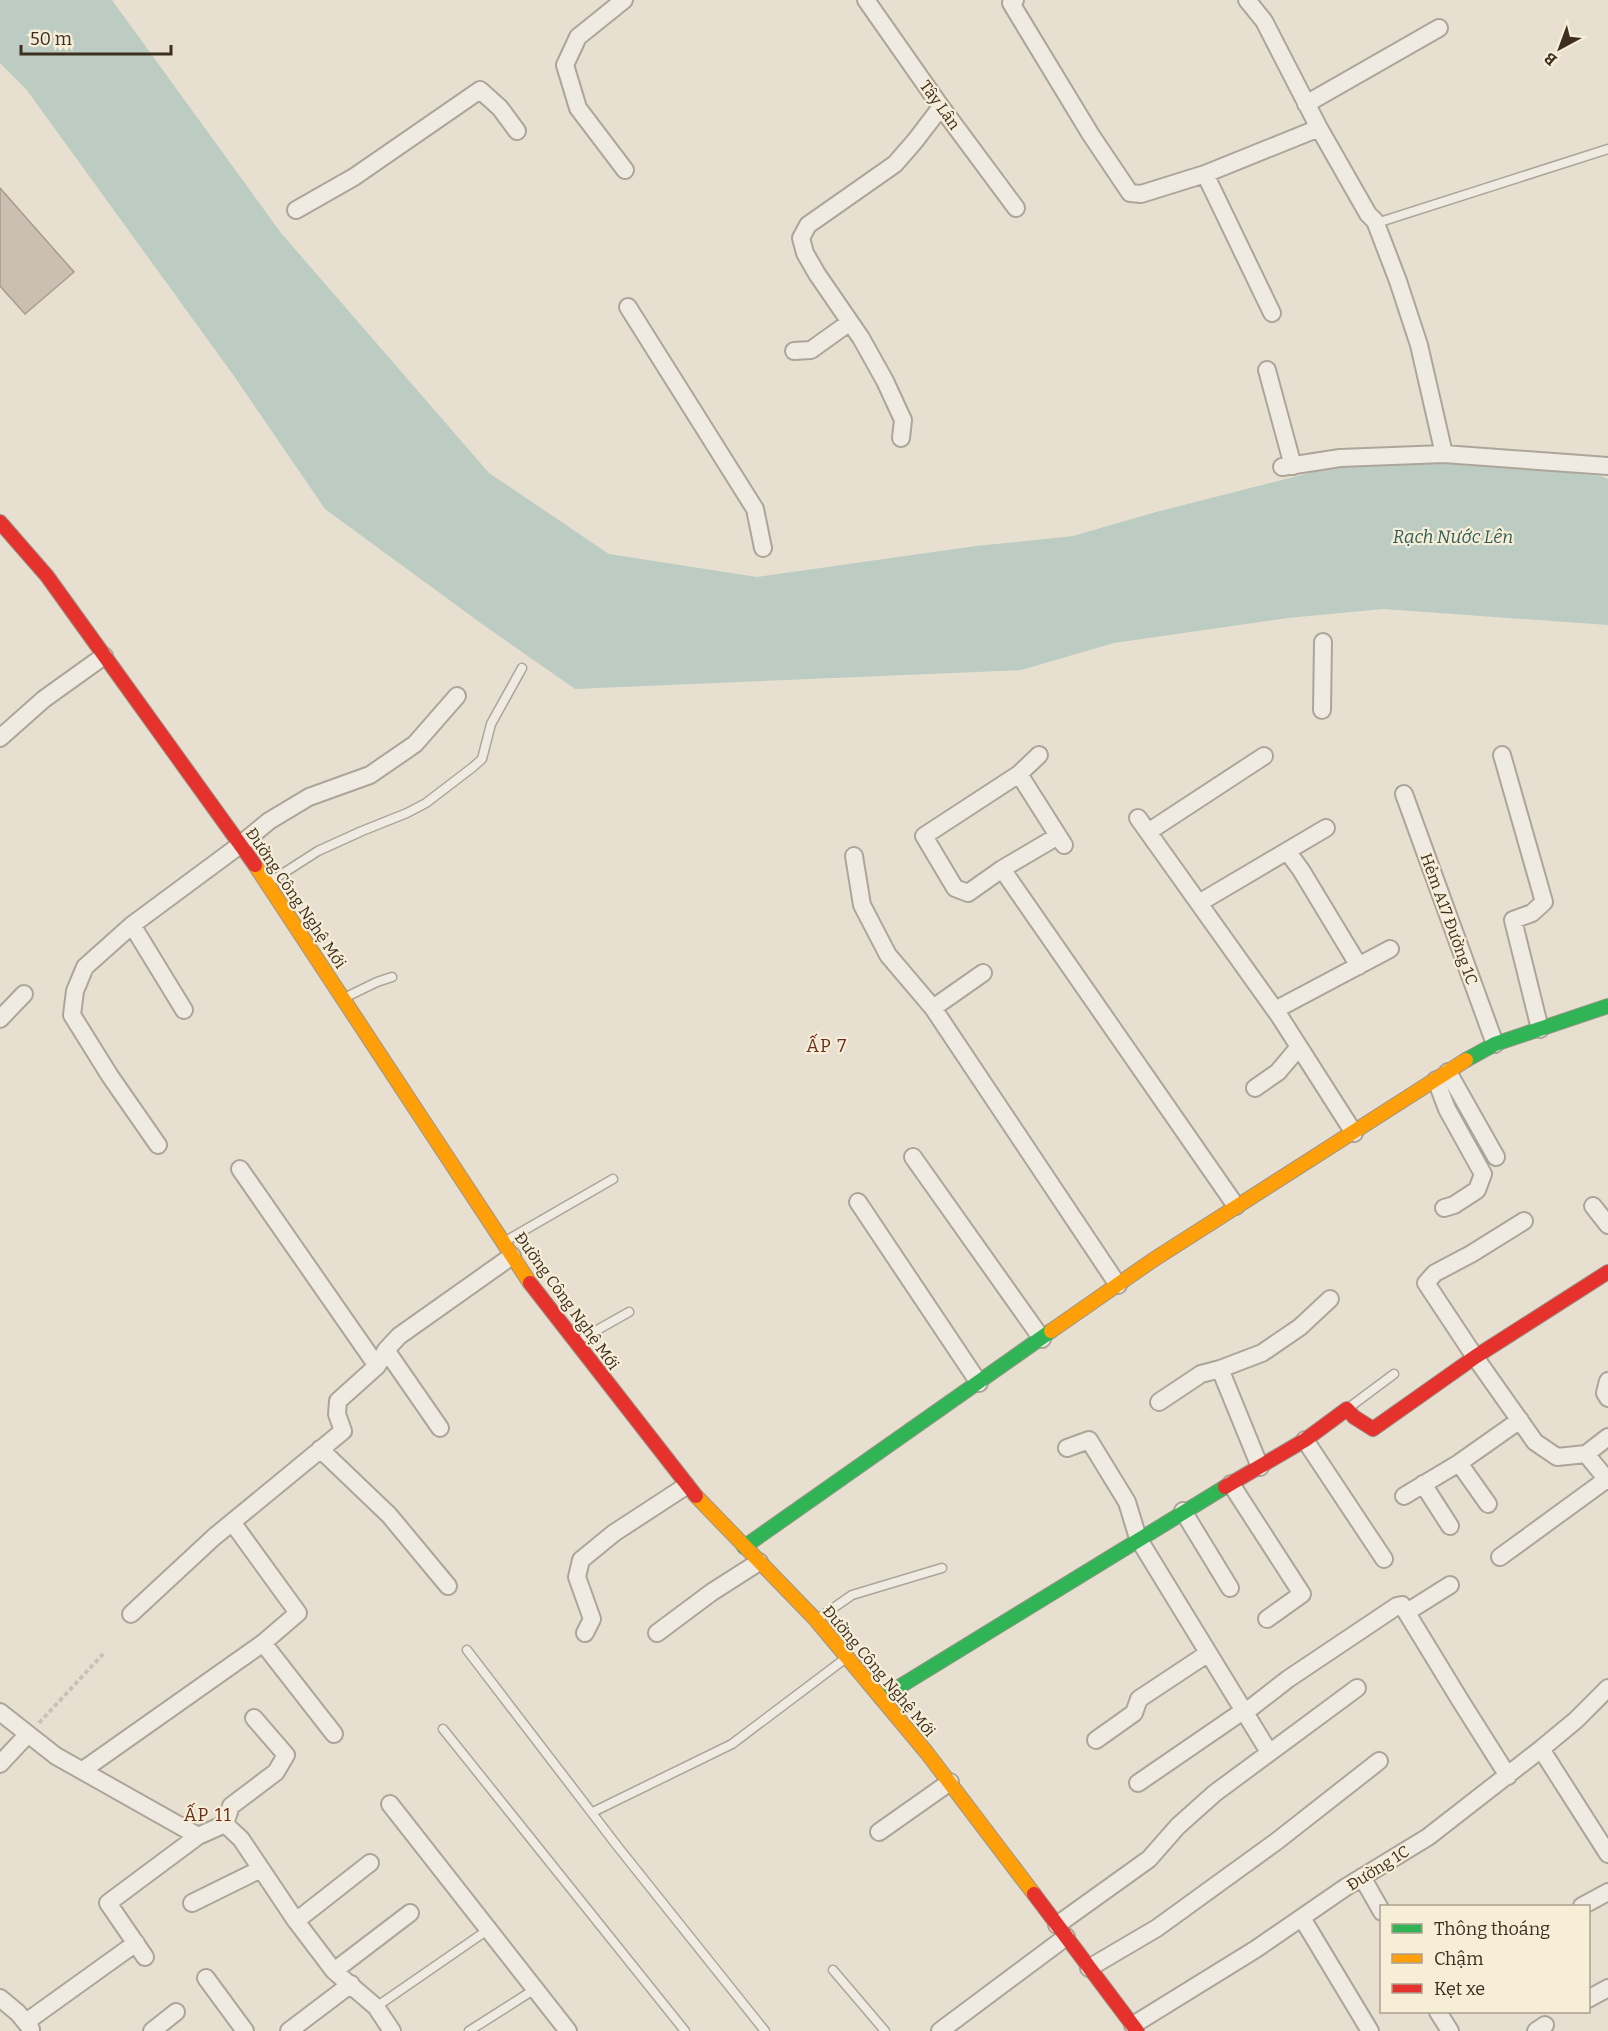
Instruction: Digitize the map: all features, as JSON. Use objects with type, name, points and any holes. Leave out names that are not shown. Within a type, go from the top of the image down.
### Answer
[{"type":"street","points":[[624,0],[578,37],[565,65],[579,108],[625,170]]},
{"type":"street","name":"Tây Lân","points":[[866,0],[1016,208]]},
{"type":"street","points":[[1247,0],[1264,21],[1319,128],[1368,214],[1375,221],[1398,280],[1419,345],[1444,454]]},
{"type":"street","points":[[1012,1],[1091,135],[1130,193],[1141,194],[1205,174],[1319,128]]},
{"type":"street","points":[[1306,104],[1438,28]]},
{"type":"street","points":[[296,210],[354,177],[480,90],[500,108],[517,131]]},
{"type":"street","points":[[901,438],[903,420],[885,381],[861,338],[817,274],[805,253],[801,238],[808,225],[895,164],[941,107]]},
{"type":"street","points":[[1205,174],[1272,313]]},
{"type":"street","points":[[628,307],[755,509],[763,548]]},
{"type":"street","points":[[794,351],[811,350],[850,322]]},
{"type":"street","points":[[1267,370],[1287,466],[1340,458],[1444,454],[1608,466]]},
{"type":"street","name":"Đường Công Nghệ Mới","points":[[0,522],[47,576],[268,883],[530,1283],[686,1485],[744,1548],[816,1620],[950,1782],[1135,2028]]},
{"type":"street","points":[[1322,710],[1323,642]]},
{"type":"street","points":[[0,738],[44,699],[104,656]]},
{"type":"street","points":[[158,1145],[110,1076],[72,1015],[75,991],[85,968],[132,925],[269,821],[309,797],[370,776],[415,744],[457,696]]},
{"type":"street","points":[[1019,774],[1062,841],[1002,869],[968,893],[955,888],[924,837],[1019,774],[1039,755]]},
{"type":"street","points":[[1502,755],[1544,902],[1532,913],[1513,920],[1540,1029]]},
{"type":"street","points":[[1264,756],[1143,825],[1275,1010],[1354,1133]]},
{"type":"street","name":"Hẻm A17 Đường 1C","points":[[1404,794],[1495,1044]]},
{"type":"street","points":[[1199,903],[1326,828]]},
{"type":"street","points":[[1287,851],[1359,966]]},
{"type":"street","points":[[854,856],[862,905],[888,955],[933,1008],[1118,1285]]},
{"type":"street","points":[[1002,869],[1236,1206]]},
{"type":"street","points":[[132,925],[184,1010]]},
{"type":"street","points":[[1275,1010],[1390,949]]},
{"type":"street","points":[[933,1008],[983,973]]},
{"type":"street","points":[[0,1019],[24,994]]},
{"type":"street","points":[[744,1548],[1118,1285],[1236,1206],[1442,1076],[1495,1044],[1608,1006]]},
{"type":"street","points":[[1256,1088],[1278,1072],[1299,1047]]},
{"type":"street","points":[[1442,1076],[1496,1157]]},
{"type":"street","points":[[1442,1076],[1447,1109],[1483,1174],[1477,1190],[1454,1205],[1444,1208]]},
{"type":"street","points":[[913,1157],[1042,1339]]},
{"type":"street","points":[[240,1169],[376,1366]]},
{"type":"street","points":[[858,1202],[979,1383]]},
{"type":"street","points":[[1593,1206],[1608,1225]]},
{"type":"street","points":[[1524,1221],[1435,1273],[1426,1282],[1535,1442],[1557,1457],[1586,1454],[1608,1437]]},
{"type":"street","points":[[131,1614],[232,1522],[343,1431],[337,1414],[338,1401],[376,1366],[399,1336],[508,1249]]},
{"type":"street","points":[[881,1698],[1183,1511],[1305,1440],[1347,1409],[1354,1417],[1373,1429],[1475,1357],[1608,1272]]},
{"type":"street","points":[[1159,1402],[1202,1374],[1262,1353],[1300,1327],[1330,1299]]},
{"type":"street","points":[[386,1350],[440,1428]]},
{"type":"street","points":[[1220,1369],[1260,1467]]},
{"type":"street","points":[[1608,1381],[1605,1393],[1608,1398]]},
{"type":"street","points":[[1404,1496],[1459,1463],[1520,1420]]},
{"type":"street","points":[[1066,1448],[1089,1440],[1127,1502],[1138,1539],[1269,1752]]},
{"type":"street","points":[[1305,1440],[1384,1559]]},
{"type":"street","points":[[320,1449],[395,1522],[448,1586]]},
{"type":"street","points":[[1500,1557],[1607,1480],[1586,1454]]},
{"type":"street","points":[[1459,1463],[1488,1504]]},
{"type":"street","points":[[1231,1484],[1302,1594],[1267,1619]]},
{"type":"street","points":[[1423,1484],[1450,1526]]},
{"type":"street","points":[[585,1633],[592,1619],[577,1577],[581,1560],[614,1533],[686,1485]]},
{"type":"street","points":[[1183,1511],[1230,1588]]},
{"type":"street","points":[[83,1770],[263,1643],[298,1613],[232,1522]]},
{"type":"street","points":[[657,1633],[712,1592],[759,1562]]},
{"type":"street","points":[[1407,1612],[1450,1586]]},
{"type":"street","points":[[1138,1783],[1252,1707],[1288,1679],[1397,1606],[1402,1605],[1508,1776]]},
{"type":"street","points":[[263,1643],[334,1734]]},
{"type":"street","points":[[1096,1740],[1134,1713],[1138,1699],[1207,1654]]},
{"type":"street","points":[[939,2031],[1149,1859],[1178,1826],[1215,1793],[1357,1688]]},
{"type":"street","name":"Đường 1C","points":[[1135,2028],[1362,1877],[1428,1837],[1541,1749],[1576,1720],[1608,1688]]},
{"type":"street","points":[[0,1712],[56,1756],[198,1836]]},
{"type":"street","points":[[0,1998],[18,2013],[29,2027],[140,1950],[108,1903],[198,1836],[225,1824],[231,1806],[276,1772],[286,1755],[254,1718]]},
{"type":"street","points":[[0,1764],[28,1734]]},
{"type":"street","points":[[1541,1749],[1608,1854]]},
{"type":"street","points":[[1089,1968],[1157,1928],[1277,1841],[1378,1761]]},
{"type":"street","points":[[879,1832],[950,1782]]},
{"type":"street","points":[[390,1803],[568,2031]]},
{"type":"street","points":[[225,1824],[242,1839],[296,1922],[334,1971],[376,2007],[392,2031]]},
{"type":"street","points":[[296,1922],[370,1863]]},
{"type":"street","points":[[192,1903],[261,1869]]},
{"type":"street","points":[[1362,1877],[1380,1908]]},
{"type":"street","points":[[1584,1905],[1608,1892]]},
{"type":"street","points":[[334,1971],[410,1913]]},
{"type":"street","points":[[1302,1918],[1370,2031]]},
{"type":"street","points":[[206,1978],[245,2031]]},
{"type":"street","points":[[297,2028],[351,1984]]},
{"type":"street","points":[[1590,1998],[1608,1988]]},
{"type":"street","points":[[152,2031],[176,2012]]},
{"type":"street","points":[[1439,2013],[1450,2031]]},
{"type":"lane","points":[[1375,221],[1383,221],[1433,206],[1608,149]]},
{"type":"lane","points":[[268,883],[318,851],[426,803],[473,767],[482,759],[491,724],[522,668]]},
{"type":"lane","points":[[343,998],[392,977]]},
{"type":"lane","points":[[508,1249],[613,1179]]},
{"type":"lane","points":[[576,1342],[629,1312]]},
{"type":"lane","points":[[1347,1409],[1394,1374]]},
{"type":"lane","points":[[816,1620],[852,1595],[942,1568]]},
{"type":"lane","points":[[467,1650],[618,1847],[765,2031]]},
{"type":"lane","points":[[593,1812],[732,1744],[847,1657]]},
{"type":"lane","points":[[443,1729],[685,2031]]},
{"type":"lane","points":[[376,2007],[489,1929]]},
{"type":"lane","points":[[833,1970],[885,2031]]},
{"type":"lane","points":[[469,2031],[536,1989]]},
{"type":"path","points":[[28,1734],[104,1653]]},
{"type":"water","name":"Rạch Nước Lên","points":[[0,0],[112,0],[281,233],[489,473],[609,554],[757,577],[976,546],[1073,536],[1156,512],[1349,463],[1453,459],[1601,476],[1608,479],[1608,625],[1383,609],[1288,618],[1114,643],[1021,670],[575,689],[325,509],[234,376],[26,89],[0,63]]},
{"type":"building","points":[[0,188],[74,272],[25,314],[0,286]]},
{"type":"traffic: fast","points":[[1466,1060],[1495,1044],[1608,1006]]},
{"type":"traffic: fast","points":[[744,1547],[1051,1331]]},
{"type":"traffic: fast","points":[[881,1698],[1225,1487]]},
{"type":"traffic: slow","points":[[255,865],[530,1283]]},
{"type":"traffic: slow","points":[[1051,1331],[1153,1260],[1466,1060]]},
{"type":"traffic: slow","points":[[696,1496],[816,1620],[927,1753],[1034,1894]]},
{"type":"traffic: jam","points":[[0,522],[47,576],[255,865]]},
{"type":"traffic: jam","points":[[1225,1487],[1305,1440],[1347,1409],[1354,1417],[1373,1429],[1475,1357],[1608,1272]]},
{"type":"traffic: jam","points":[[530,1283],[696,1496]]},
{"type":"traffic: jam","points":[[1034,1894],[1137,2031]]},
{"type":"district","name":"ẤP 7","points":[[827,1046]]},
{"type":"district","name":"ẤP 11","points":[[208,1815]]}]
